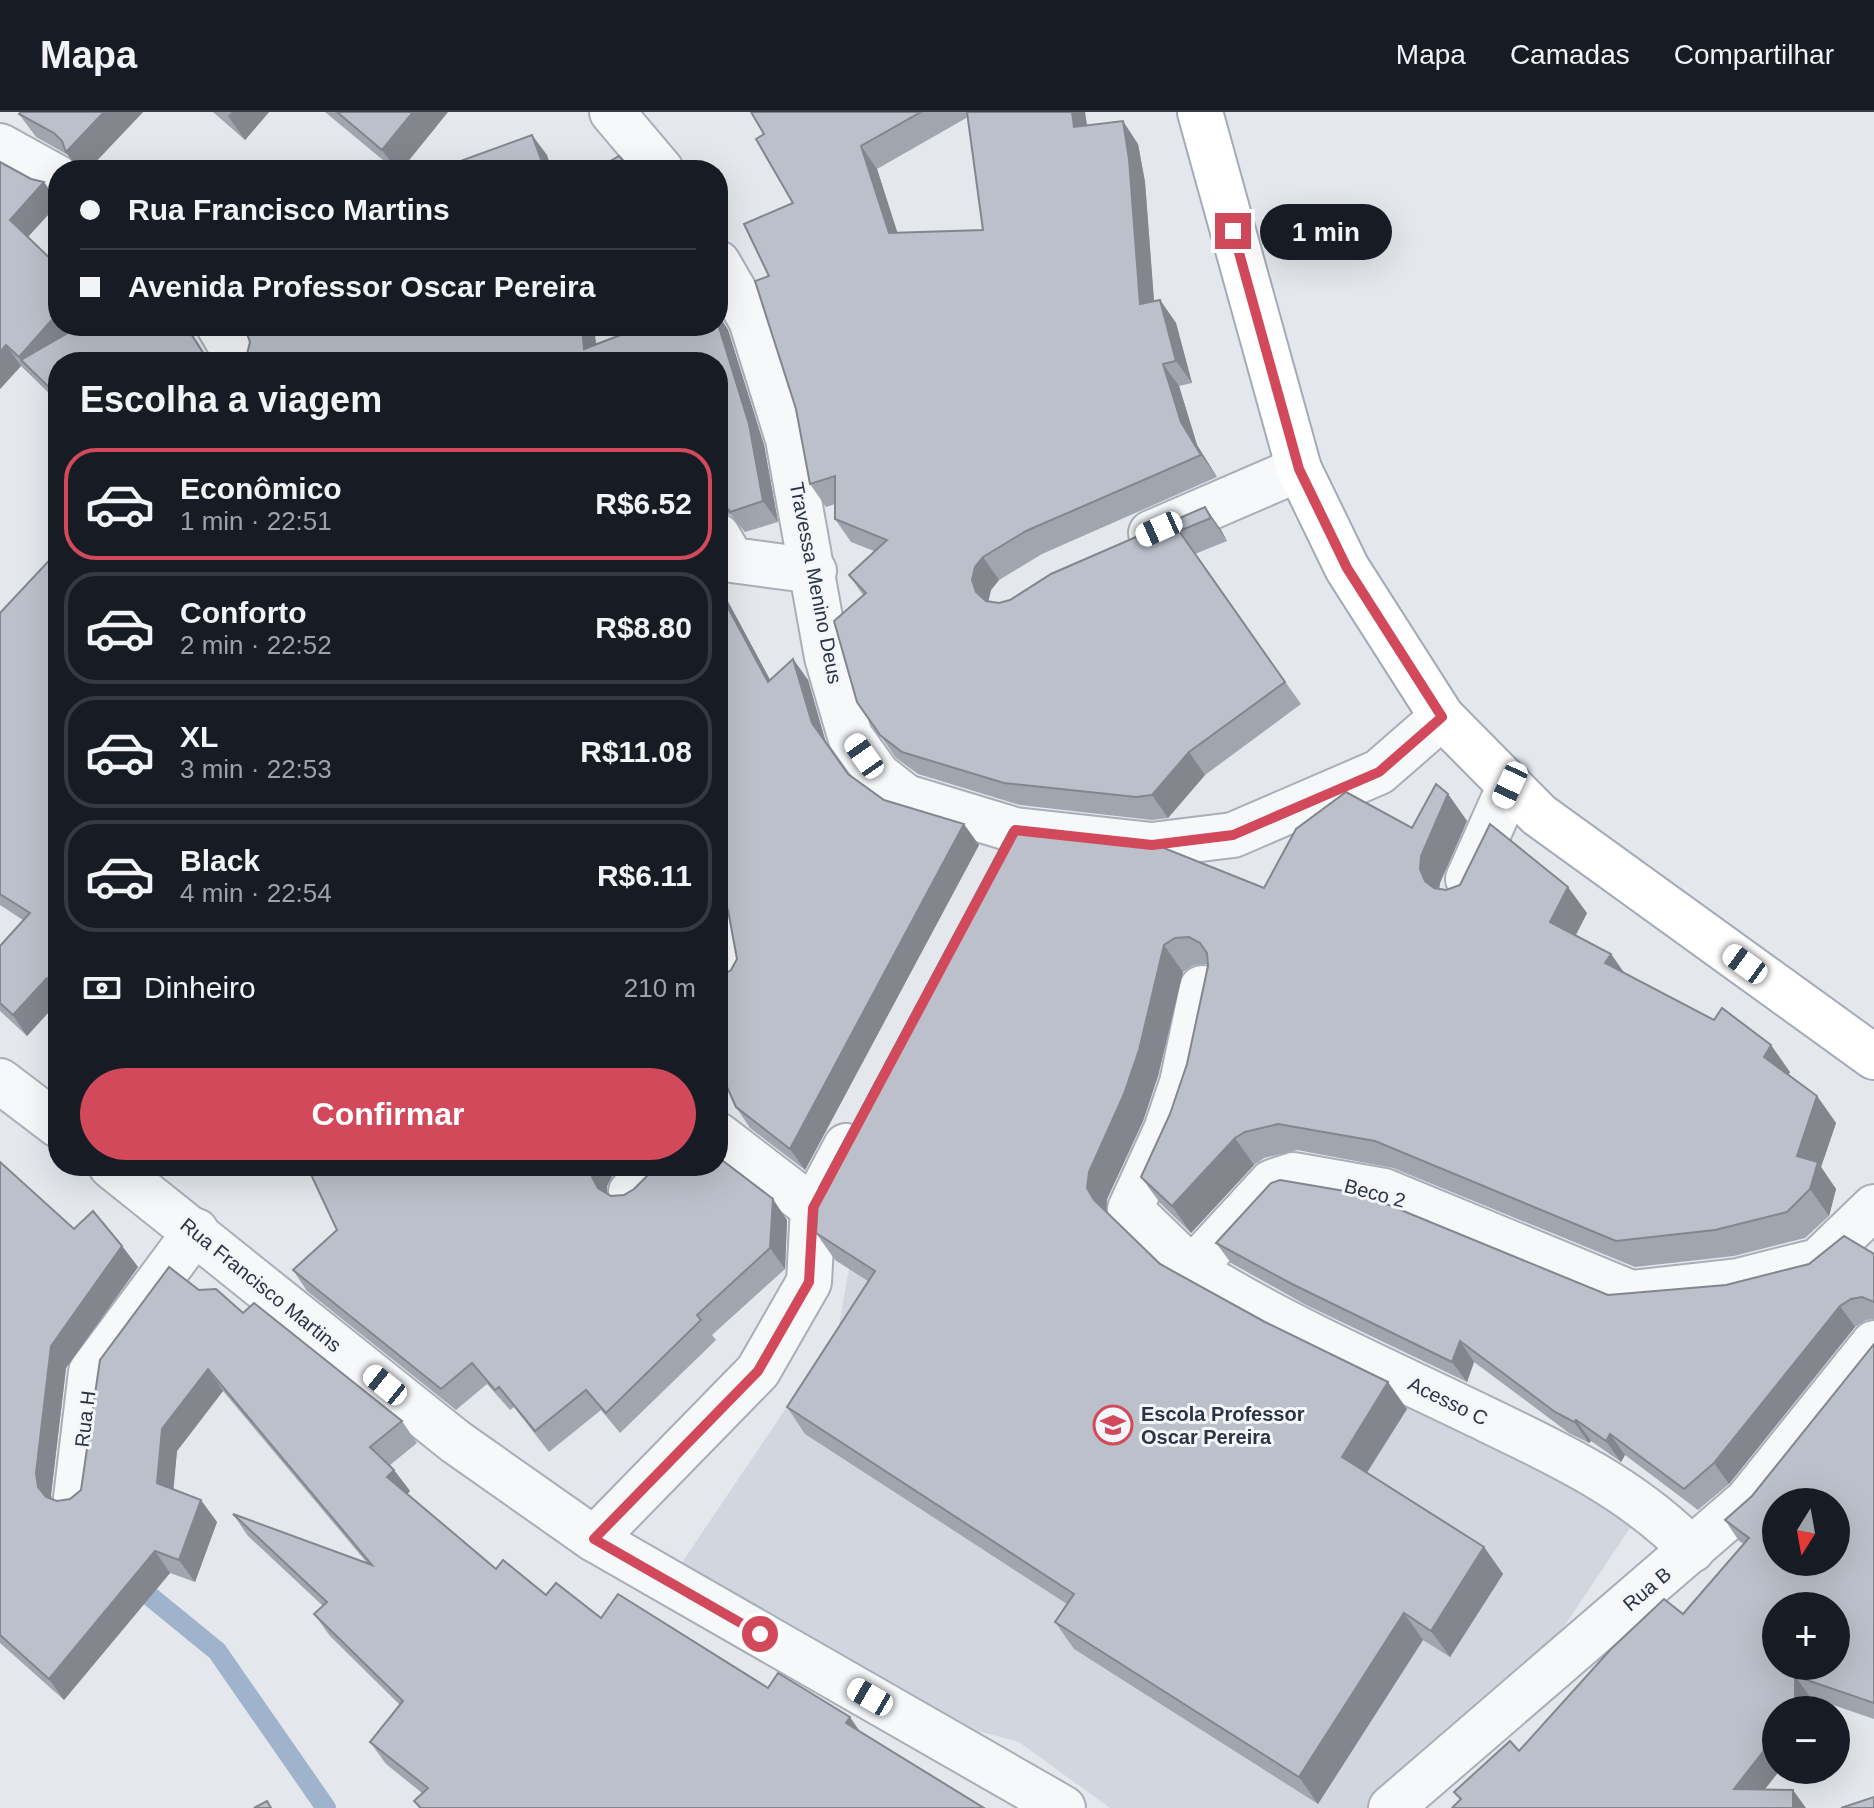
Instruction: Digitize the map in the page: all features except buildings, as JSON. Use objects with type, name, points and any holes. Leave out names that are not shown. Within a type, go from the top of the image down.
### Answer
[{"type":"main road","points":[[1200,112],[1299,469],[1347,568],[1442,717],[1539,815],[1874,1057]]},
{"type":"street","points":[[612,112],[653,160]]},
{"type":"street","points":[[0,146],[48,172]]},
{"type":"street","name":"Travessa Menino Deus","points":[[728,280],[751,320],[788,439],[827,657],[850,736],[878,775],[906,797],[953,814],[1015,830],[1152,845],[1233,835],[1379,772],[1442,717]]},
{"type":"street","points":[[1120,546],[1299,469]]},
{"type":"street","points":[[728,561],[814,571]]},
{"type":"street","points":[[1463,892],[1510,785]]},
{"type":"street","points":[[992,872],[1015,830]]},
{"type":"street","points":[[1192,1269],[1130,1209],[1166,1130],[1182,1083],[1202,988]]},
{"type":"street","points":[[0,1081],[48,1117]]},
{"type":"street","points":[[594,1539],[758,1371],[809,1282],[813,1208],[865,1110]]},
{"type":"street","points":[[728,1143],[813,1208]]},
{"type":"street","name":"Beco 2","points":[[1192,1269],[1272,1182],[1293,1175],[1384,1191],[1631,1293],[1738,1281],[1818,1261],[1874,1207]]},
{"type":"street","name":"Rua Francisco Martins","points":[[124,1176],[456,1442],[594,1539],[1063,1808]]},
{"type":"street","name":"Rua H","points":[[76,1498],[91,1372],[196,1231]]},
{"type":"street","name":"Acesso C","points":[[1192,1269],[1255,1308],[1582,1465],[1660,1516],[1692,1550]]},
{"type":"street","name":"Rua B","points":[[1391,1808],[1747,1501],[1874,1343]]},
{"type":"shaded area","name":"Escola Professor Oscar Pereira","points":[[908,1179],[1188,1290],[1636,1519],[1533,1673],[1371,1808],[1110,1808],[1019,1742],[949,1723],[679,1567],[838,1331],[849,1269]]},
{"type":"waterway","points":[[130,1580],[217,1651],[326,1808]]},
{"type":"place","name":"Escola Professor Oscar Pereira","points":[[1113,1425]]},
{"type":"route","points":[[760,1634],[594,1539],[758,1371],[809,1282],[813,1208],[1015,830],[1152,845],[1233,835],[1379,772],[1442,717],[1347,568],[1299,469],[1233,231]]}]
